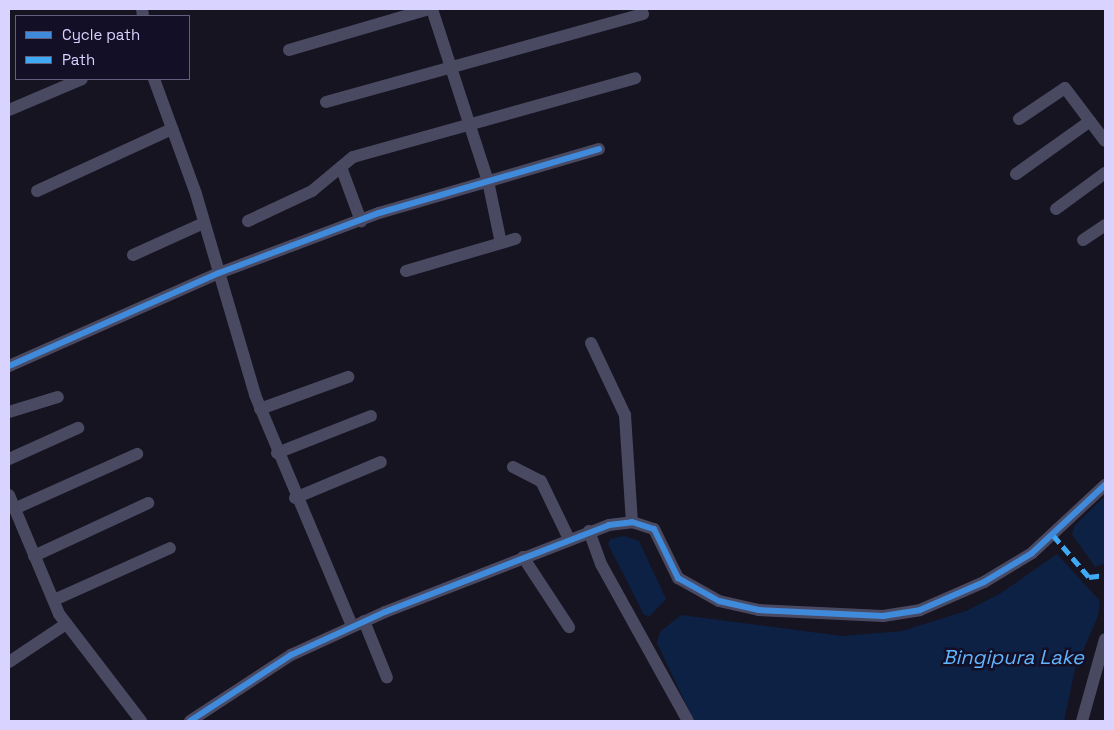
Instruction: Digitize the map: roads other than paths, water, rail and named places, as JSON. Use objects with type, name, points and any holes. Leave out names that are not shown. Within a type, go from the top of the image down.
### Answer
[{"type":"street","points":[[289,50],[431,9],[448,68],[470,123],[488,181],[501,243]]},
{"type":"street","points":[[326,102],[643,14]]},
{"type":"street","points":[[248,221],[312,191],[341,167],[361,154],[635,78]]},
{"type":"street","points":[[9,110],[80,80]]},
{"type":"street","points":[[154,80],[204,222],[260,409],[277,454],[295,498],[387,678]]},
{"type":"street","points":[[1020,119],[1062,88],[1105,141]]},
{"type":"street","points":[[1016,174],[1090,121]]},
{"type":"street","points":[[37,192],[172,129]]},
{"type":"street","points":[[9,366],[219,273],[361,221],[488,181],[599,149]]},
{"type":"street","points":[[341,167],[361,221]]},
{"type":"street","points":[[1056,209],[1105,173]]},
{"type":"street","points":[[133,255],[204,222]]},
{"type":"street","points":[[1083,240],[1105,225]]},
{"type":"street","points":[[406,271],[515,240]]},
{"type":"street","points":[[591,343],[625,415],[632,522]]},
{"type":"street","points":[[260,409],[348,376]]},
{"type":"street","points":[[9,412],[58,397]]},
{"type":"street","points":[[277,454],[371,416]]},
{"type":"street","points":[[9,459],[78,428]]},
{"type":"street","points":[[14,509],[137,454]]},
{"type":"street","points":[[295,498],[381,462]]},
{"type":"street","points":[[513,467],[541,481],[569,539]]},
{"type":"street","points":[[190,721],[291,655],[358,624],[589,531],[632,522],[654,529],[678,578],[712,599],[759,610],[883,616],[928,607],[984,582],[1032,553],[1105,485]]},
{"type":"street","points":[[9,495],[34,556],[66,624],[141,721]]},
{"type":"street","points":[[34,556],[148,504]]},
{"type":"street","points":[[589,531],[601,564],[688,721]]},
{"type":"street","points":[[54,600],[170,548]]},
{"type":"street","points":[[523,556],[569,627]]},
{"type":"street","points":[[9,662],[66,624]]},
{"type":"street","points":[[1082,721],[1105,639]]},
{"type":"water","points":[[1105,496],[1105,563],[1095,567],[1072,534],[1075,525]]},
{"type":"water","points":[[624,536],[639,541],[666,599],[650,616],[644,615],[608,544],[610,539]]},
{"type":"water","name":"Bingipura Lake","points":[[1057,554],[1100,601],[1098,616],[1075,669],[1064,721],[694,721],[657,643],[660,632],[681,615],[842,636],[902,631],[966,611],[1001,593]]}]
